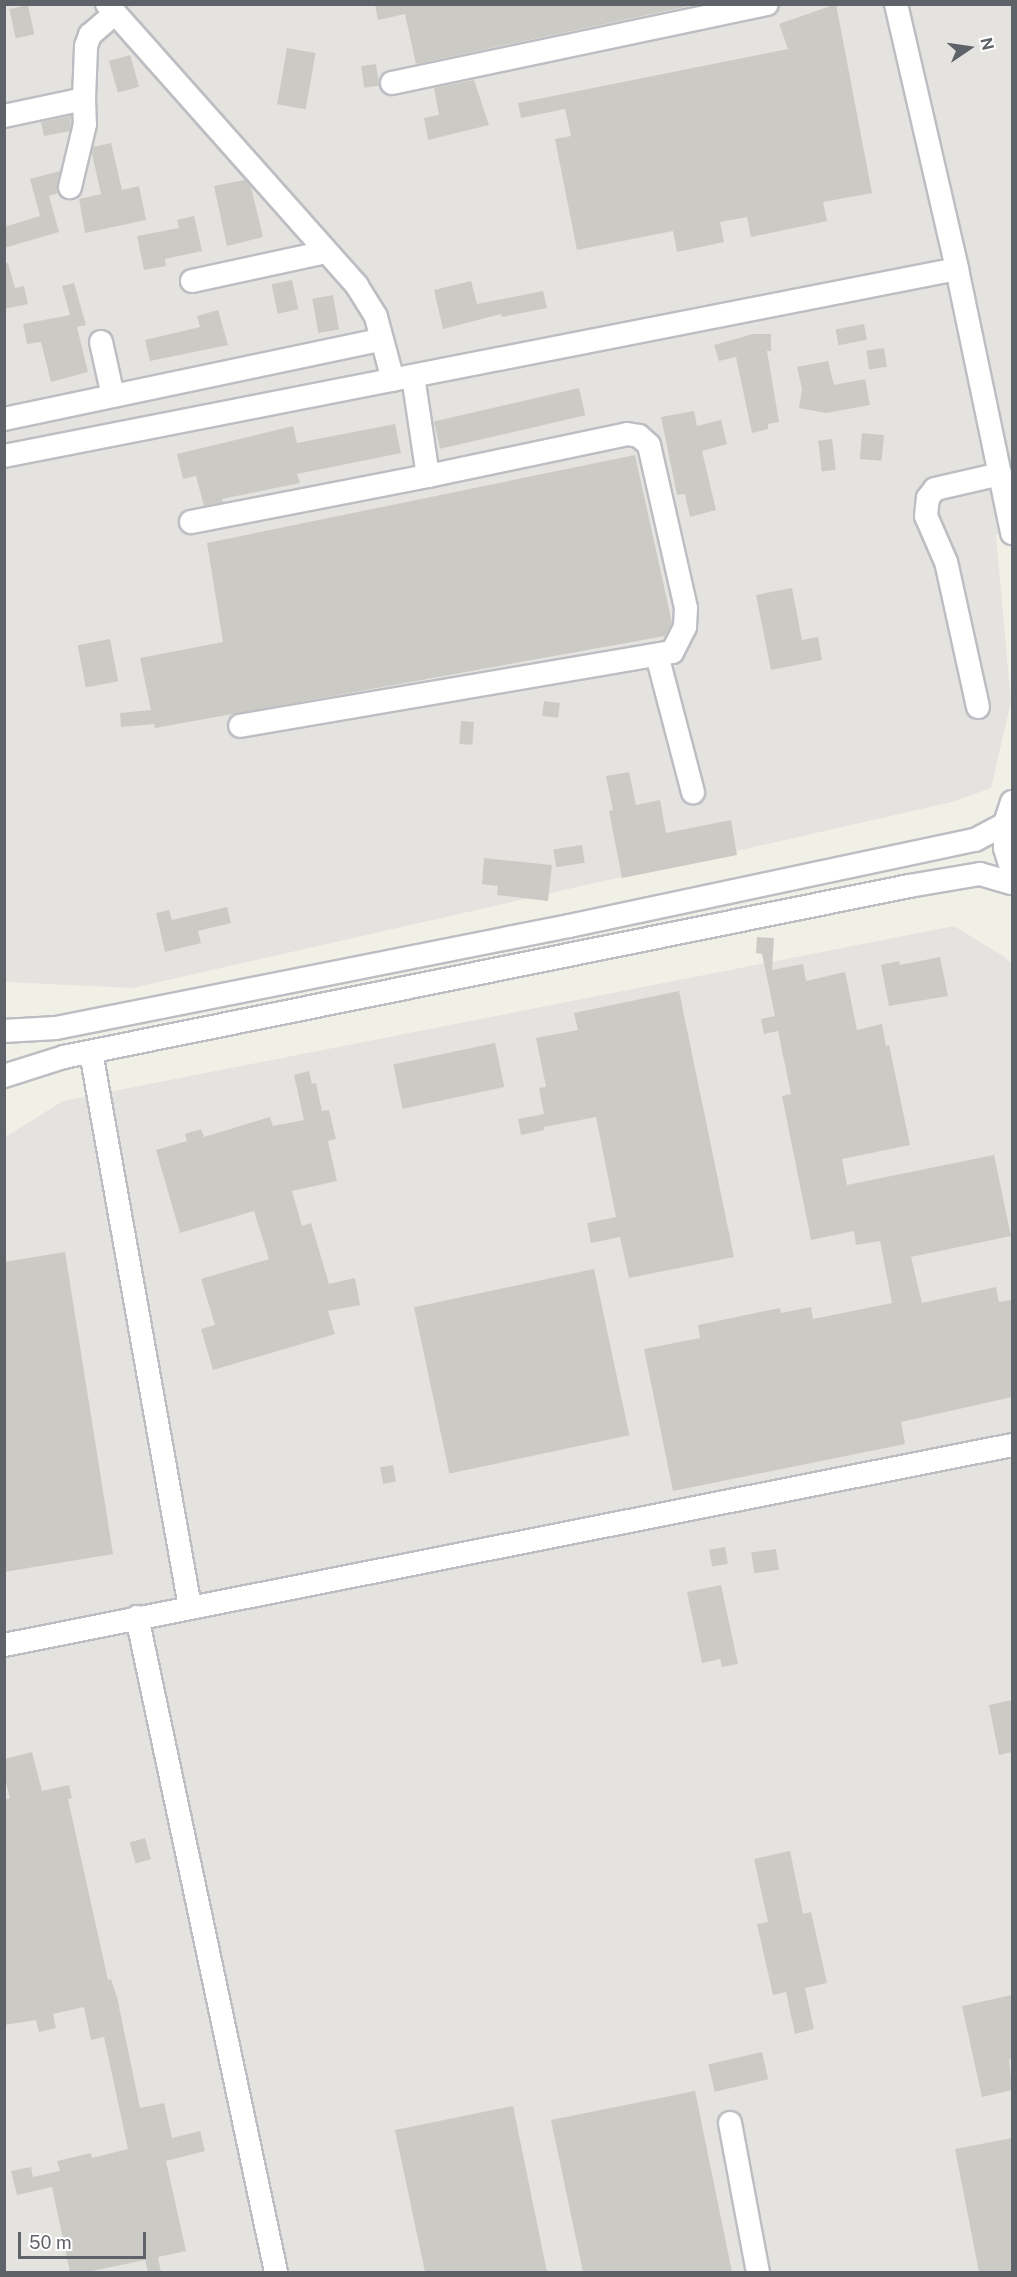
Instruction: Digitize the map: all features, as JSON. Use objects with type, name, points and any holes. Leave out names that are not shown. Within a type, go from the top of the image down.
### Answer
[{"type":"street","points":[[392,83],[767,4]]},
{"type":"street","points":[[896,4],[957,269],[1012,533]]},
{"type":"street","points":[[70,187],[85,123],[86,46],[90,34],[110,9],[357,286],[376,317],[382,339],[403,378],[428,476]]},
{"type":"street","points":[[4,116],[84,99]]},
{"type":"street","points":[[192,281],[326,252]]},
{"type":"street","points":[[4,456],[957,269]]},
{"type":"street","points":[[4,419],[382,339]]},
{"type":"street","points":[[101,342],[113,396]]},
{"type":"street","points":[[191,522],[627,434],[639,436],[649,445],[686,608],[685,627],[679,643],[672,652],[240,726]]},
{"type":"street","points":[[978,707],[946,562],[926,516],[928,498],[935,489],[1000,474]]},
{"type":"street","points":[[657,655],[693,792]]},
{"type":"street","points":[[1012,802],[1005,825],[1005,848],[1012,871]]},
{"type":"street","points":[[4,1031],[56,1028],[569,926],[975,840],[1005,825]]},
{"type":"street","points":[[4,1076],[91,1052],[909,886],[980,874],[1012,883]]},
{"type":"street","points":[[91,1052],[190,1607]]},
{"type":"street","points":[[4,1645],[1012,1445]]},
{"type":"street","points":[[137,1617],[276,2272]]},
{"type":"street","points":[[730,2123],[758,2272]]},
{"type":"shaded area","points":[[5,5],[1012,5],[1012,532],[996,535],[1011,702],[991,788],[952,802],[133,988],[5,982]]},
{"type":"shaded area","points":[[954,926],[1005,957],[1012,965],[1012,2272],[5,2272],[5,1137],[63,1101]]},
{"type":"building","points":[[375,4],[699,4],[416,64],[405,14],[378,20]]},
{"type":"building","points":[[836,4],[872,193],[823,202],[827,221],[751,237],[747,217],[720,222],[724,242],[677,252],[673,231],[577,250],[555,139],[571,136],[565,109],[521,118],[518,103],[788,49],[779,24]]},
{"type":"building","points":[[28,5],[34,34],[16,38],[9,9]]},
{"type":"building","points":[[287,48],[316,53],[306,109],[277,104]]},
{"type":"building","points":[[130,55],[139,87],[118,93],[109,61]]},
{"type":"building","points":[[376,64],[379,86],[364,88],[361,66]]},
{"type":"building","points":[[474,80],[489,125],[428,140],[424,118],[439,115],[434,88]]},
{"type":"building","points":[[71,116],[70,131],[44,136],[41,122]]},
{"type":"building","points":[[111,143],[122,190],[139,186],[146,220],[85,233],[79,199],[101,194],[92,154],[93,147]]},
{"type":"building","points":[[60,171],[57,184],[58,193],[49,196],[59,232],[4,248],[4,227],[40,216],[30,179]]},
{"type":"building","points":[[245,180],[251,187],[263,237],[227,246],[214,186]]},
{"type":"building","points":[[194,216],[202,251],[165,259],[166,266],[144,270],[137,236],[179,228],[177,220]]},
{"type":"building","points":[[8,263],[15,288],[24,286],[28,304],[4,309],[4,264]]},
{"type":"building","points":[[292,280],[298,309],[278,314],[271,284]]},
{"type":"building","points":[[471,281],[477,304],[543,291],[547,308],[502,317],[501,314],[443,329],[434,290]]},
{"type":"building","points":[[74,283],[86,325],[77,327],[88,372],[51,382],[41,342],[27,344],[23,324],[70,315],[62,286]]},
{"type":"building","points":[[333,295],[339,329],[318,333],[312,299]]},
{"type":"building","points":[[218,310],[228,345],[150,361],[145,340],[200,327],[197,316]]},
{"type":"building","points":[[864,324],[867,340],[839,345],[836,330]]},
{"type":"building","points":[[753,334],[771,334],[771,351],[767,351],[779,422],[768,424],[768,429],[752,433],[736,357],[719,361],[714,345]]},
{"type":"building","points":[[884,348],[887,367],[869,370],[866,351]]},
{"type":"building","points":[[828,361],[834,385],[865,379],[870,405],[826,413],[799,408],[802,389],[797,367]]},
{"type":"building","points":[[579,388],[585,415],[440,449],[434,422]]},
{"type":"building","points":[[694,411],[697,426],[721,420],[727,444],[702,451],[716,510],[690,517],[685,494],[677,495],[661,417]]},
{"type":"building","points":[[395,424],[401,453],[297,474],[300,483],[222,499],[223,502],[204,506],[196,476],[183,479],[177,454],[293,426],[297,443]]},
{"type":"building","points":[[862,433],[884,435],[882,461],[860,459]]},
{"type":"building","points":[[832,439],[836,470],[822,471],[818,441]]},
{"type":"building","points":[[635,455],[672,623],[665,636],[155,728],[154,724],[121,727],[120,713],[151,710],[140,658],[223,642],[207,543]]},
{"type":"building","points":[[792,588],[802,640],[818,637],[822,660],[771,670],[756,595]]},
{"type":"building","points":[[110,639],[118,681],[86,688],[78,645]]},
{"type":"building","points":[[544,701],[560,703],[558,718],[542,716]]},
{"type":"building","points":[[461,721],[474,722],[472,745],[459,744]]},
{"type":"building","points":[[629,772],[636,805],[660,800],[666,833],[731,820],[737,855],[622,878],[609,811],[613,810],[606,776]]},
{"type":"building","points":[[582,845],[585,863],[556,867],[553,850]]},
{"type":"building","points":[[484,858],[552,865],[548,901],[497,895],[498,886],[482,884]]},
{"type":"building","points":[[227,907],[231,923],[198,931],[201,943],[165,952],[156,913],[169,910],[172,920]]},
{"type":"building","points":[[757,937],[774,938],[772,970],[803,964],[806,981],[845,972],[857,1030],[882,1024],[886,1046],[889,1045],[910,1145],[842,1159],[847,1185],[994,1155],[1011,1236],[911,1257],[922,1303],[996,1287],[999,1302],[1012,1300],[1012,1397],[901,1422],[905,1444],[673,1491],[644,1349],[700,1338],[698,1325],[780,1308],[781,1313],[811,1307],[813,1319],[892,1303],[880,1241],[856,1245],[854,1231],[811,1240],[782,1096],[791,1094],[778,1031],[764,1034],[761,1019],[775,1016],[762,954],[756,953]]},
{"type":"building","points":[[940,957],[948,996],[889,1006],[881,965],[899,961],[900,965]]},
{"type":"building","points":[[679,991],[734,1257],[629,1278],[620,1237],[591,1243],[587,1223],[616,1217],[596,1117],[544,1127],[544,1130],[521,1135],[518,1119],[544,1114],[539,1088],[546,1087],[536,1038],[578,1030],[574,1013]]},
{"type":"building","points":[[495,1043],[504,1087],[403,1109],[393,1065]]},
{"type":"building","points":[[309,1071],[312,1084],[316,1083],[322,1111],[329,1110],[336,1139],[328,1141],[337,1181],[292,1191],[302,1226],[311,1223],[329,1284],[355,1278],[360,1305],[328,1311],[335,1334],[213,1370],[201,1329],[215,1325],[201,1279],[269,1259],[254,1211],[180,1233],[156,1150],[187,1141],[185,1134],[201,1129],[204,1137],[270,1117],[273,1126],[304,1120],[294,1075]]},
{"type":"building","points":[[65,1252],[113,1554],[4,1572],[4,1262]]},
{"type":"building","points":[[594,1269],[629,1435],[449,1474],[414,1307]]},
{"type":"building","points":[[393,1465],[396,1482],[383,1484],[380,1467]]},
{"type":"building","points":[[725,1547],[728,1564],[712,1567],[709,1550]]},
{"type":"building","points":[[776,1549],[779,1570],[754,1573],[751,1552]]},
{"type":"building","points":[[721,1585],[738,1664],[722,1667],[720,1659],[702,1663],[687,1592]]},
{"type":"building","points":[[1012,1700],[1012,1752],[999,1755],[989,1705]]},
{"type":"building","points":[[32,1752],[42,1791],[69,1785],[72,1798],[68,1799],[108,1980],[111,1979],[117,1997],[140,2108],[164,2103],[172,2138],[200,2131],[205,2151],[166,2161],[186,2251],[158,2257],[161,2272],[148,2272],[145,2260],[87,2272],[70,2272],[52,2187],[17,2195],[11,2171],[31,2167],[33,2177],[60,2171],[57,2161],[91,2153],[92,2158],[128,2149],[104,2037],[91,2040],[84,2007],[53,2014],[56,2028],[39,2032],[36,2020],[4,2025],[4,1800],[10,1798],[4,1775],[4,1759]]},
{"type":"building","points":[[145,1838],[151,1859],[136,1864],[130,1842]]},
{"type":"building","points":[[790,1851],[803,1914],[811,1912],[827,1983],[805,1988],[814,2029],[795,2034],[786,1992],[773,1995],[757,1924],[768,1922],[754,1859]]},
{"type":"building","points":[[1012,1995],[1012,2059],[1009,2059],[1012,2090],[982,2097],[962,2006]]},
{"type":"building","points":[[762,2052],[768,2079],[715,2092],[708,2064]]},
{"type":"building","points":[[695,2091],[732,2272],[583,2272],[551,2120]]},
{"type":"building","points":[[513,2106],[547,2272],[425,2272],[395,2130]]},
{"type":"building","points":[[1012,2138],[1012,2272],[979,2272],[955,2149]]}]
